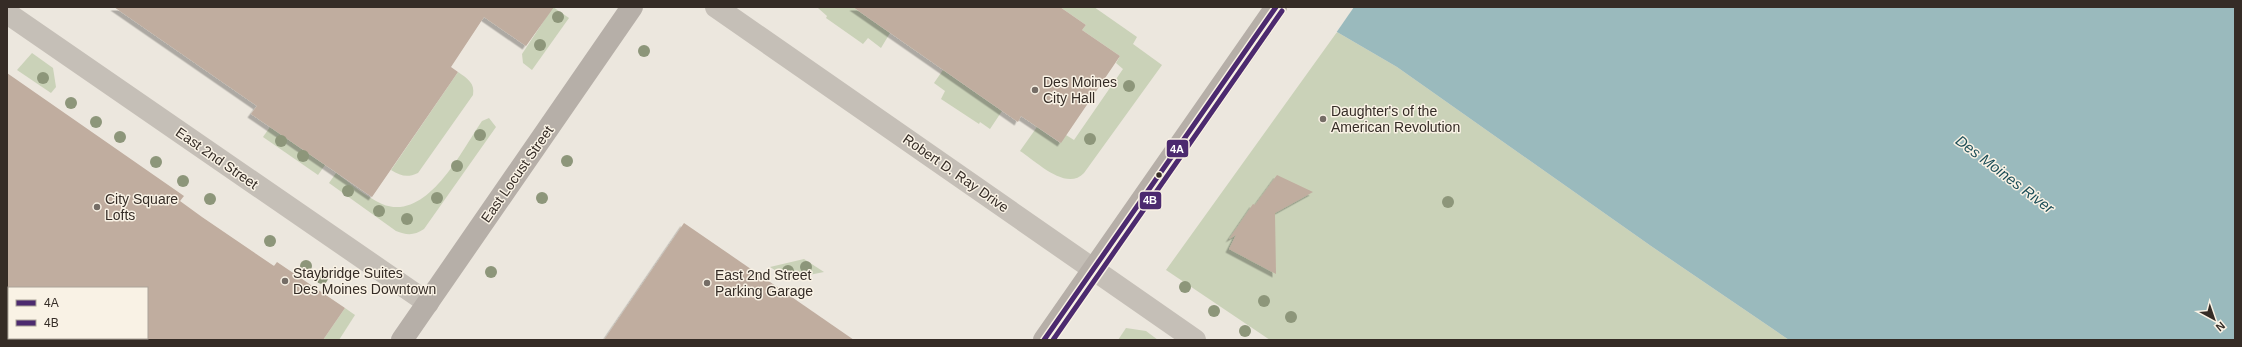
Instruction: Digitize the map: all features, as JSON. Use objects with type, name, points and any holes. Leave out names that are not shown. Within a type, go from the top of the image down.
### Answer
[{"type":"main road","name":"East Locust Street","points":[[402,340],[632,7]]},
{"type":"main road","points":[[1044,340],[1276,7]]},
{"type":"street","name":"Robert D. Ray Drive","points":[[716,7],[1195,340]]},
{"type":"street","name":"East 2nd Street","points":[[7,13],[428,303]]},
{"type":"green space","points":[[553,7],[569,18],[532,70],[523,63],[522,54]]},
{"type":"green space","points":[[853,7],[890,33],[881,48],[868,38],[863,44],[826,18],[827,16],[818,8]]},
{"type":"green space","points":[[1060,7],[1094,7],[1137,37],[1133,44],[1162,65],[1084,173],[1077,178],[1069,179],[1051,173],[1020,151],[1037,127],[1060,143],[1066,135],[1074,140],[1123,69],[1116,63],[1120,56],[1082,30],[1086,25]]},
{"type":"green space","points":[[1337,32],[1397,67],[1651,246],[1789,340],[1270,340],[1166,270]]},
{"type":"green space","points":[[32,53],[53,68],[56,87],[51,93],[17,70]]},
{"type":"green space","points":[[943,70],[1002,111],[990,129],[980,122],[979,124],[941,99],[945,91],[934,83]]},
{"type":"green space","points":[[458,72],[472,84],[473,95],[418,173],[404,176],[391,170]]},
{"type":"green space","points":[[489,118],[496,127],[424,229],[417,233],[407,234],[396,231],[329,183],[336,173],[364,194],[382,204],[398,207],[414,203],[428,194],[441,180],[453,165],[482,121]]},
{"type":"green space","points":[[270,127],[325,165],[318,175],[263,137]]},
{"type":"green space","points":[[804,259],[824,272],[789,279],[770,267]]},
{"type":"green space","points":[[345,308],[355,315],[339,340],[323,340]]},
{"type":"green space","points":[[1126,328],[1146,331],[1158,340],[1118,340]]},
{"type":"water","name":"Des Moines River","points":[[1300,7],[2235,7],[2235,340],[1789,340],[1651,246],[1397,67],[1337,32]]},
{"type":"pier","points":[[1298,7],[1354,7],[1336,33]]},
{"type":"building","points":[[114,7],[554,7],[526,46],[484,17],[451,67],[458,72],[372,197],[251,114],[257,106]]},
{"type":"building","name":"Des Moines City Hall","points":[[853,7],[1060,7],[1086,25],[1082,30],[1120,56],[1061,143],[1021,116],[1018,122]]},
{"type":"building","name":"City Square Lofts","points":[[7,73],[184,196],[180,201],[202,217],[274,266],[277,262],[345,308],[323,340],[147,340],[148,287],[7,288]]},
{"type":"building","points":[[1277,175],[1313,192],[1275,213],[1276,274],[1229,249],[1236,235],[1229,239],[1253,204],[1255,205]]},
{"type":"building","name":"East 2nd Street Parking Garage","points":[[684,223],[799,302],[854,340],[604,340]]},
{"type":"transit line","name":"4A","points":[[1044,340],[1276,7]]},
{"type":"transit line","name":"4B","points":[[1053,340],[1282,11]]},
{"type":"place","name":"Des Moines City Hall","points":[[1035,90]]},
{"type":"place","name":"Daughter's of the American Revolution","points":[[1323,119]]},
{"type":"place","name":"City Square Lofts","points":[[97,207]]},
{"type":"place","name":"Staybridge Suites Des Moines Downtown","points":[[285,281]]},
{"type":"place","name":"East 2nd Street Parking Garage","points":[[707,283]]}]
